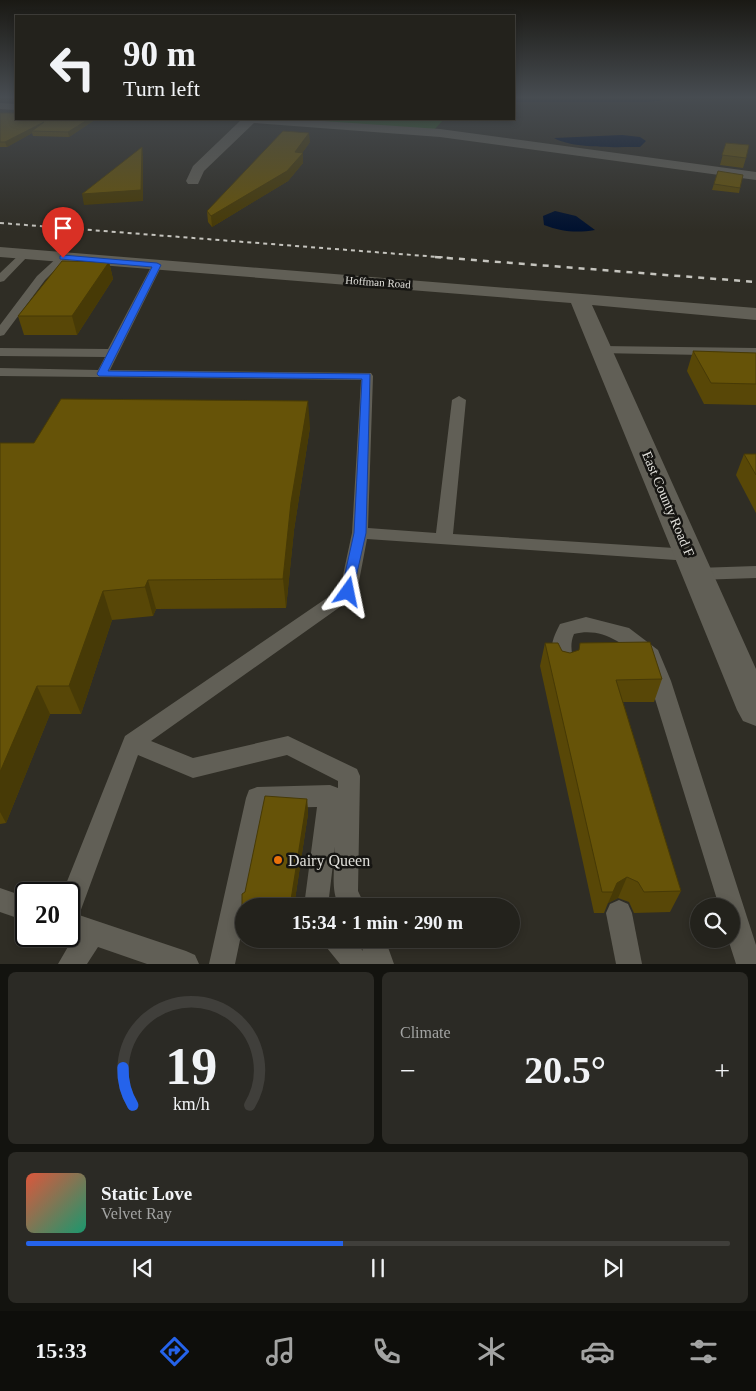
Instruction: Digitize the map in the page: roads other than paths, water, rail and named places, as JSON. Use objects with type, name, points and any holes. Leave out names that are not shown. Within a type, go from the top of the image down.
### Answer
[{"type":"street","points":[[193,181],[198,169],[227,141]]},
{"type":"street","points":[[505,141],[756,176]]},
{"type":"street","name":"Hoffman Road","points":[[0,252],[756,314]]},
{"type":"street","name":"East County Road F","points":[[579,298],[754,698]]},
{"type":"lane","points":[[0,279],[25,254]]},
{"type":"lane","points":[[0,333],[41,278],[63,258]]},
{"type":"lane","points":[[102,374],[157,265]]},
{"type":"lane","points":[[602,350],[756,352]]},
{"type":"lane","points":[[0,352],[113,353]]},
{"type":"lane","points":[[0,372],[367,376],[360,533],[348,592],[132,743],[79,882]]},
{"type":"lane","points":[[444,538],[459,400]]},
{"type":"lane","points":[[360,533],[444,538],[756,572]]},
{"type":"lane","points":[[564,666],[560,644],[567,629],[586,624],[622,633],[651,655],[664,691],[749,964]]},
{"type":"lane","points":[[132,743],[193,768],[288,745],[349,776],[346,894],[349,898]]},
{"type":"lane","points":[[236,898],[257,798],[330,796],[317,898]]},
{"type":"lane","points":[[0,900],[15,905]]},
{"type":"lane","points":[[222,964],[235,902]]},
{"type":"lane","points":[[619,913],[629,964]]},
{"type":"lane","points":[[71,964],[81,928],[186,964]]},
{"type":"lane","points":[[344,948],[357,964]]},
{"type":"lane","points":[[375,948],[381,964]]},
{"type":"water","points":[[560,141],[646,141],[640,147],[584,146]]},
{"type":"water","points":[[555,211],[576,216],[595,230],[570,231],[544,225],[543,216]]},
{"type":"railway","points":[[0,223],[451,258]]},
{"type":"railway","points":[[435,257],[756,282]]},
{"type":"place","name":"Dairy Queen","points":[[278,860]]}]
